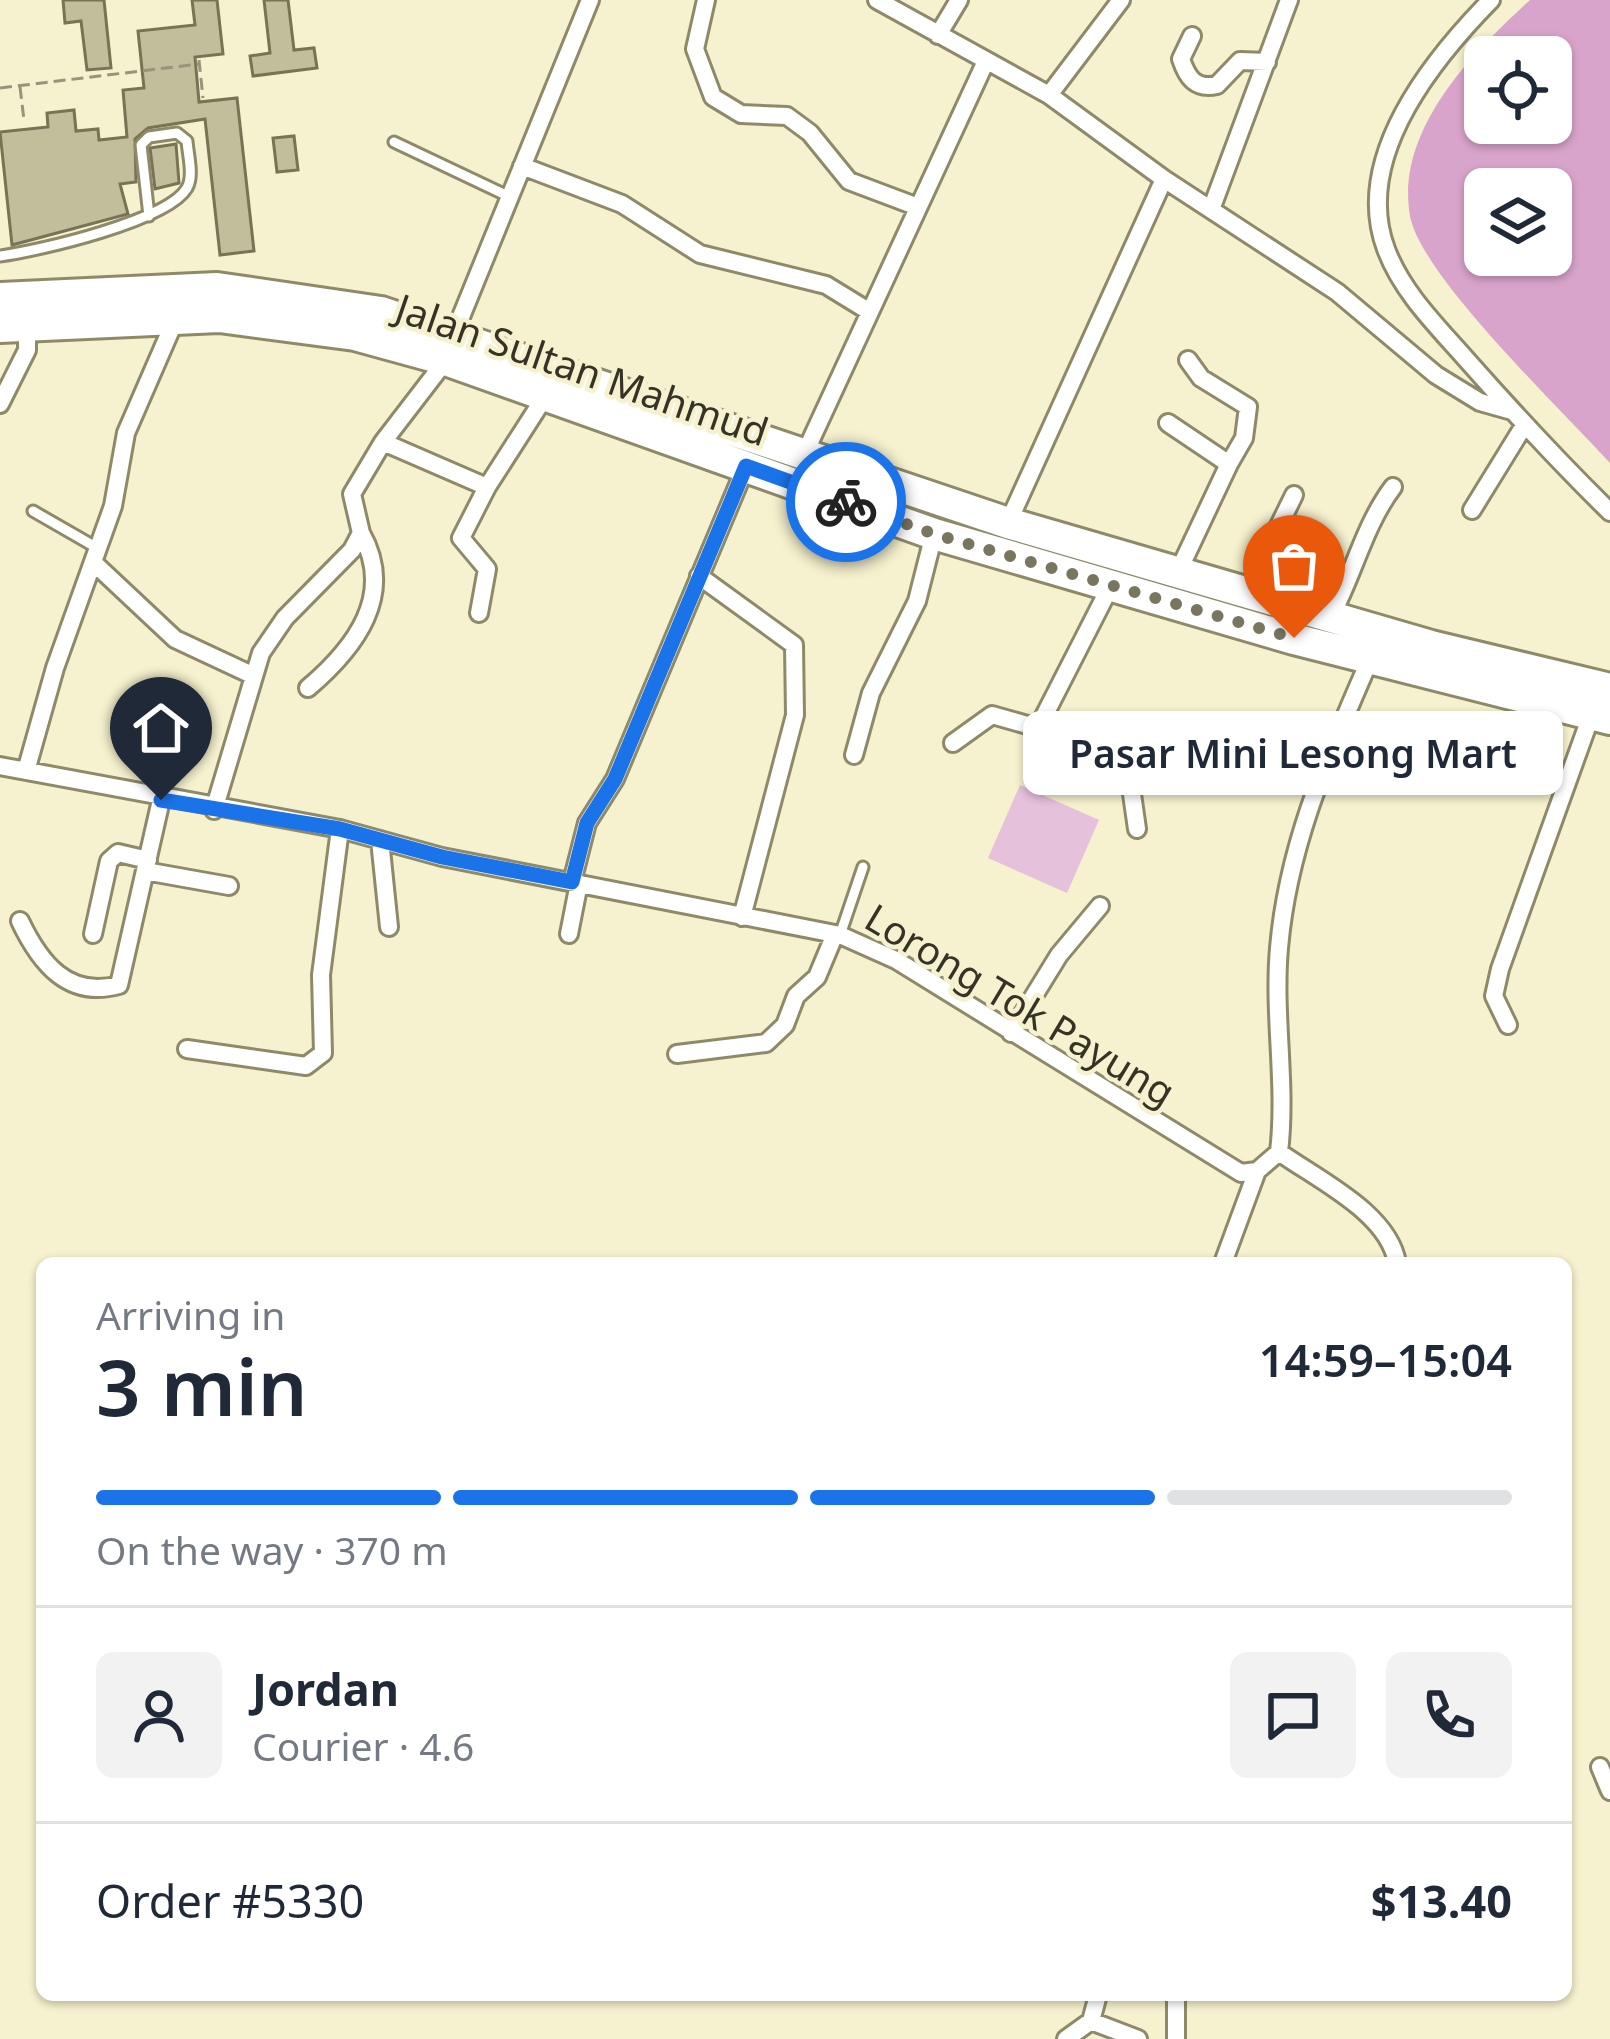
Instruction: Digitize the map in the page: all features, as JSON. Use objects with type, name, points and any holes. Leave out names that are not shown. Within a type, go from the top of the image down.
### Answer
[{"type":"highway","name":"Jalan Sultan Mahmud","points":[[0,298],[142,290],[258,291],[381,313],[546,395],[934,534],[1370,659],[1604,707]]},
{"type":"highway","name":"Jalan Sultan Mahmud","points":[[14,326],[176,317],[450,347],[1008,523],[1319,609],[1604,707]]},
{"type":"highway","points":[[1294,638],[1319,609]]},
{"type":"street","points":[[308,688],[342,657],[370,615],[375,566],[352,494],[450,347],[590,0]]},
{"type":"street","points":[[706,0],[695,49],[713,97],[741,114],[787,116],[810,133],[849,181],[918,207]]},
{"type":"street","points":[[877,0],[1049,95],[1164,179],[1350,302],[1436,376],[1518,417]]},
{"type":"street","points":[[938,34],[959,0]]},
{"type":"street","points":[[1049,95],[1121,0]]},
{"type":"street","points":[[1212,207],[1289,0]]},
{"type":"street","points":[[1491,0],[1418,88],[1383,168],[1378,208],[1387,253],[1408,291],[1518,417],[1610,512]]},
{"type":"street","points":[[1192,36],[1181,58],[1186,75],[1201,86],[1216,86],[1240,62],[1267,62]]},
{"type":"street","points":[[803,457],[986,61]]},
{"type":"street","points":[[523,166],[622,204],[700,254],[826,285],[869,312]]},
{"type":"street","points":[[1008,523],[1164,179]]},
{"type":"street","points":[[26,771],[55,668],[97,556],[126,433],[176,317]]},
{"type":"street","points":[[0,404],[27,350],[14,326]]},
{"type":"street","points":[[1179,570],[1244,438],[1248,407],[1201,378],[1188,360]]},
{"type":"street","points":[[479,614],[487,569],[461,538],[487,487],[546,395]]},
{"type":"street","points":[[1472,510],[1518,417]]},
{"type":"street","points":[[1168,423],[1229,464]]},
{"type":"street","points":[[383,442],[487,487]]},
{"type":"street","points":[[569,934],[587,823],[615,779],[746,466]]},
{"type":"street","points":[[1319,609],[1361,559],[1372,514],[1393,487]]},
{"type":"street","points":[[1248,589],[1294,496]]},
{"type":"street","points":[[214,810],[252,675],[285,618],[352,550],[361,533]]},
{"type":"street","points":[[854,755],[871,693],[911,618],[934,534]]},
{"type":"street","points":[[97,556],[175,639],[252,675]]},
{"type":"street","points":[[699,576],[794,645],[795,715],[742,917]]},
{"type":"street","points":[[1038,728],[1110,587]]},
{"type":"street","points":[[1225,1257],[1257,1171],[1280,1152],[1285,1104],[1278,952],[1290,874],[1304,812],[1370,659]]},
{"type":"street","points":[[1508,1024],[1494,996],[1500,968],[1604,707]]},
{"type":"street","points":[[953,743],[992,715],[1038,728],[1083,755],[1130,772],[1137,829]]},
{"type":"street","name":"Lorong Tok Payung","points":[[0,766],[214,810],[340,829],[838,935],[896,960],[1226,1166],[1257,1171]]},
{"type":"street","points":[[20,921],[53,975],[71,984],[119,985],[128,962],[161,800]]},
{"type":"street","points":[[187,1049],[306,1066],[322,1053],[321,975],[340,829]]},
{"type":"street","points":[[380,840],[389,927]]},
{"type":"street","points":[[93,934],[109,862],[118,854],[146,866],[230,886]]},
{"type":"street","points":[[1011,1033],[1059,955],[1100,906]]},
{"type":"street","points":[[677,1054],[766,1043],[785,1025],[796,996],[817,977],[838,935]]},
{"type":"street","points":[[1280,1152],[1378,1224],[1392,1240],[1396,1257]]},
{"type":"street","points":[[1600,1767],[1610,1791]]},
{"type":"street","points":[[1066,2039],[1091,2021],[1096,2001]]},
{"type":"street","points":[[1176,2001],[1176,2039]]},
{"type":"street","points":[[1091,2021],[1138,2039]]},
{"type":"lane","points":[[0,256],[149,216],[189,185],[187,141],[181,134],[149,137],[141,145],[149,216]]},
{"type":"lane","points":[[394,142],[510,197]]},
{"type":"lane","points":[[33,511],[97,556]]},
{"type":"lane","points":[[838,935],[863,867]]},
{"type":"path","points":[[0,88],[199,62],[203,98]]},
{"type":"path","points":[[20,87],[24,120]]},
{"type":"shaded area","points":[[1530,0],[1610,0],[1610,463],[1466,307],[1439,273],[1410,216],[1414,153],[1443,95],[1464,68],[1464,144],[1572,144],[1572,36],[1493,36]]},
{"type":"shaded area","points":[[1020,785],[1099,820],[1067,893],[988,858]]},
{"type":"building","points":[[63,0],[104,0],[111,68],[87,70],[81,21],[65,23]]},
{"type":"building","points":[[192,0],[217,0],[223,54],[195,57],[199,102],[237,98],[254,251],[220,255],[205,119],[148,128],[135,139],[136,182],[120,184],[128,214],[12,245],[0,132],[48,127],[47,113],[74,110],[76,131],[98,129],[99,140],[127,137],[123,90],[144,88],[138,31],[195,25]]},
{"type":"building","points":[[264,0],[288,0],[294,50],[314,48],[317,68],[253,76],[250,56],[270,53]]},
{"type":"building","points":[[294,136],[298,170],[277,172],[273,138]]},
{"type":"building","points":[[176,144],[179,183],[155,189],[150,148]]},
{"type":"way so far","points":[[846,502],[934,534],[1294,638]]},
{"type":"place","name":"Pasar Mini Lesong Mart","points":[[1294,638]]},
{"type":"route","points":[[161,800],[340,829],[442,857],[572,882],[587,823],[615,779],[746,466],[846,502]]}]
